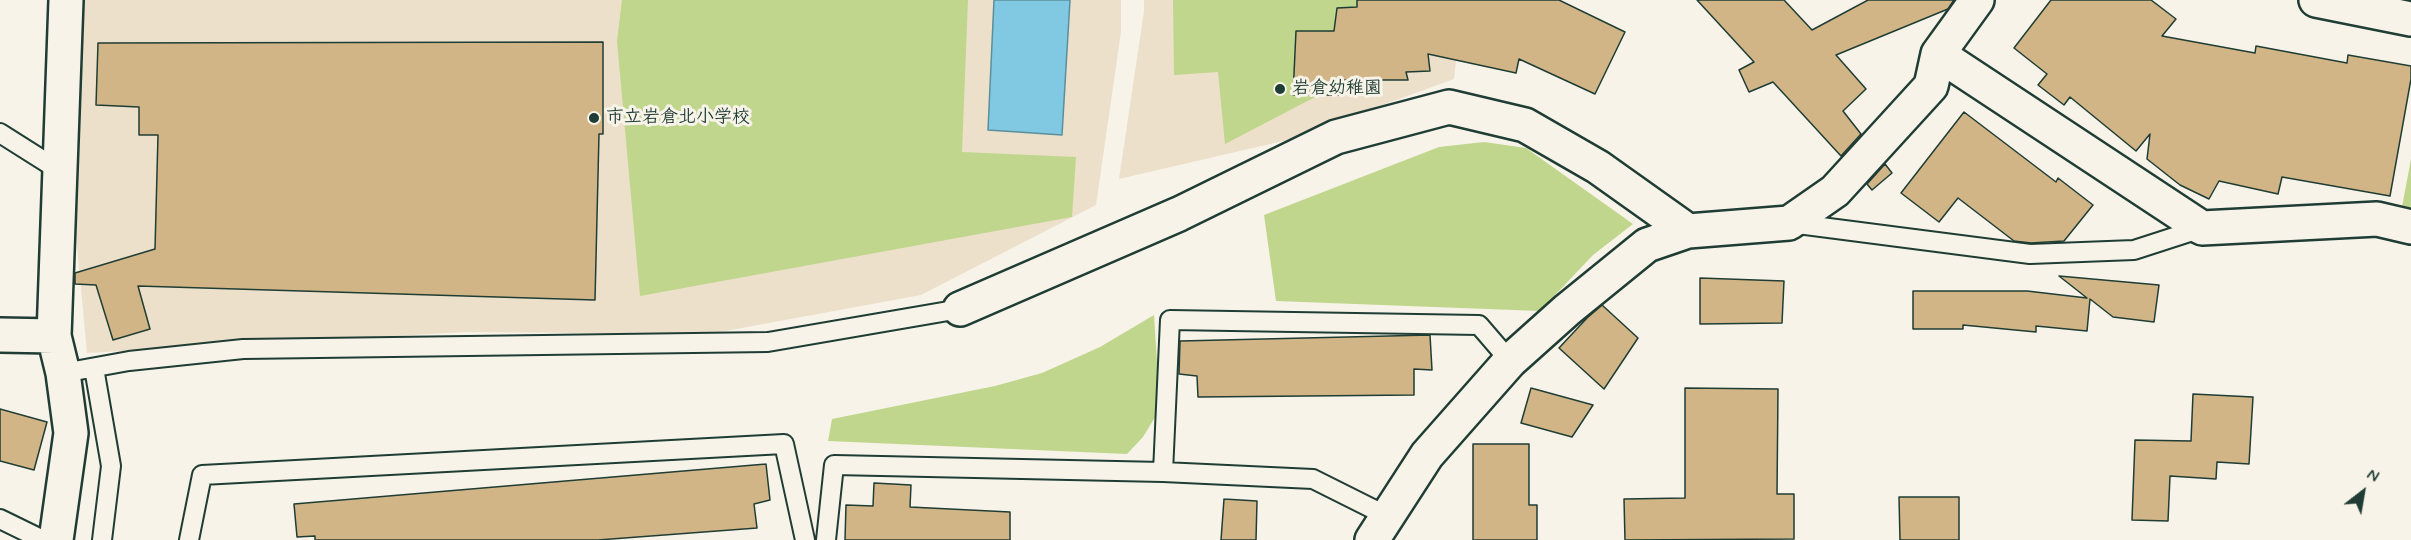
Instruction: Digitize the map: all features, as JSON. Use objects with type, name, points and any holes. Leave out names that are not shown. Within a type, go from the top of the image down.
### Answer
[{"type":"street","points":[[56,540],[79,371],[54,336],[66,0]]},
{"type":"street","points":[[1379,528],[1427,455],[1510,361],[1567,310],[1647,245],[1688,231],[1789,223],[1835,191],[1931,86],[1938,54],[1977,0]]},
{"type":"street","points":[[2316,0],[2411,19]]},
{"type":"street","points":[[1938,54],[2202,228],[2377,219],[2411,227]]},
{"type":"street","points":[[960,309],[1179,214],[1336,137],[1449,107],[1525,125],[1598,167],[1688,231]]},
{"type":"street","points":[[0,335],[54,336]]},
{"type":"lane","points":[[0,133],[60,171]]},
{"type":"lane","points":[[1789,223],[2030,254],[2134,250],[2202,228]]},
{"type":"lane","points":[[102,540],[111,466],[79,371],[129,361],[243,349],[768,342],[960,309]]},
{"type":"lane","points":[[1163,472],[1170,320],[1479,325],[1510,361]]},
{"type":"lane","points":[[189,540],[202,475],[784,444],[805,540]]},
{"type":"lane","points":[[826,540],[834,465],[1163,472],[1313,479],[1379,528]]},
{"type":"lane","points":[[0,519],[43,540]]},
{"type":"shaded area","name":"市立岩倉北小学校","points":[[84,0],[1121,0],[1121,32],[1096,205],[921,295],[709,334],[465,332],[87,353],[75,224]]},
{"type":"shaded area","name":"岩倉幼稚園","points":[[1144,0],[1463,0],[1454,79],[1283,141],[1119,179]]},
{"type":"green space","points":[[622,0],[968,0],[962,152],[1076,157],[1072,217],[640,296],[617,41]]},
{"type":"green space","points":[[1173,0],[1357,0],[1357,7],[1337,8],[1334,31],[1296,32],[1293,95],[1319,95],[1225,144],[1218,72],[1174,75]]},
{"type":"green space","points":[[1484,142],[1526,148],[1633,224],[1593,255],[1540,311],[1276,301],[1264,215],[1439,147]]},
{"type":"green space","points":[[2411,159],[2411,209],[2402,207]]},
{"type":"green space","points":[[1154,315],[1160,409],[1143,437],[1127,454],[828,441],[832,419],[995,386],[1042,373],[1100,347]]},
{"type":"water","points":[[994,0],[1070,0],[1062,135],[988,130]]},
{"type":"building","points":[[1357,0],[1559,0],[1625,32],[1595,94],[1519,59],[1516,73],[1428,54],[1430,71],[1406,72],[1408,80],[1345,80],[1344,95],[1293,95],[1296,31],[1334,31],[1337,8],[1357,7]]},
{"type":"building","points":[[1697,0],[1784,0],[1812,30],[1868,0],[1954,0],[1948,9],[1836,55],[1866,89],[1843,111],[1861,134],[1841,156],[1773,82],[1749,92],[1739,70],[1754,62]]},
{"type":"building","points":[[2051,0],[2151,0],[2176,19],[2162,36],[2255,53],[2256,46],[2347,63],[2348,55],[2411,66],[2411,79],[2390,196],[2282,177],[2278,194],[2219,181],[2209,199],[2180,185],[2147,159],[2150,134],[2136,151],[2070,97],[2064,105],[2038,85],[2047,74],[2014,48]]},
{"type":"building","points":[[603,42],[603,134],[599,134],[595,300],[138,286],[150,329],[113,340],[96,285],[75,284],[75,273],[155,249],[158,135],[139,135],[139,107],[96,105],[98,43]]},
{"type":"building","points":[[1964,112],[2056,182],[2058,178],[2093,205],[2064,241],[2031,243],[2014,241],[1958,198],[1939,222],[1901,193]]},
{"type":"building","points":[[1885,164],[1892,173],[1872,190],[1867,184]]},
{"type":"building","points":[[2059,276],[2159,285],[2154,322],[2113,317],[2090,299],[2087,331],[2036,326],[2036,332],[1963,325],[1963,329],[1913,329],[1913,291],[2027,291],[2087,298]]},
{"type":"building","points":[[1700,278],[1784,281],[1782,323],[1700,324]]},
{"type":"building","points":[[1602,305],[1638,338],[1604,389],[1559,348]]},
{"type":"building","points":[[1430,335],[1432,370],[1414,369],[1414,395],[1198,397],[1197,376],[1179,374],[1180,341]]},
{"type":"building","points":[[1531,388],[1593,405],[1572,437],[1521,423]]},
{"type":"building","points":[[1685,388],[1778,389],[1777,494],[1794,494],[1794,539],[1625,540],[1624,499],[1685,498]]},
{"type":"building","points":[[2193,394],[2253,397],[2249,464],[2217,462],[2216,479],[2170,476],[2168,521],[2132,520],[2135,440],[2191,441]]},
{"type":"building","points":[[0,409],[47,422],[34,470],[0,461]]},
{"type":"building","points":[[1473,444],[1529,444],[1529,505],[1537,505],[1537,540],[1473,540]]},
{"type":"building","points":[[766,464],[770,500],[754,504],[757,528],[598,540],[315,540],[315,536],[297,537],[294,504]]},
{"type":"building","points":[[874,483],[911,485],[910,507],[1010,512],[1010,540],[845,540],[846,505],[873,506]]},
{"type":"building","points":[[1899,497],[1959,497],[1959,540],[1900,540]]},
{"type":"building","points":[[1224,499],[1257,501],[1256,540],[1221,540]]},
{"type":"place","name":"岩倉幼稚園","points":[[1280,89]]},
{"type":"place","name":"市立岩倉北小学校","points":[[594,118]]}]
